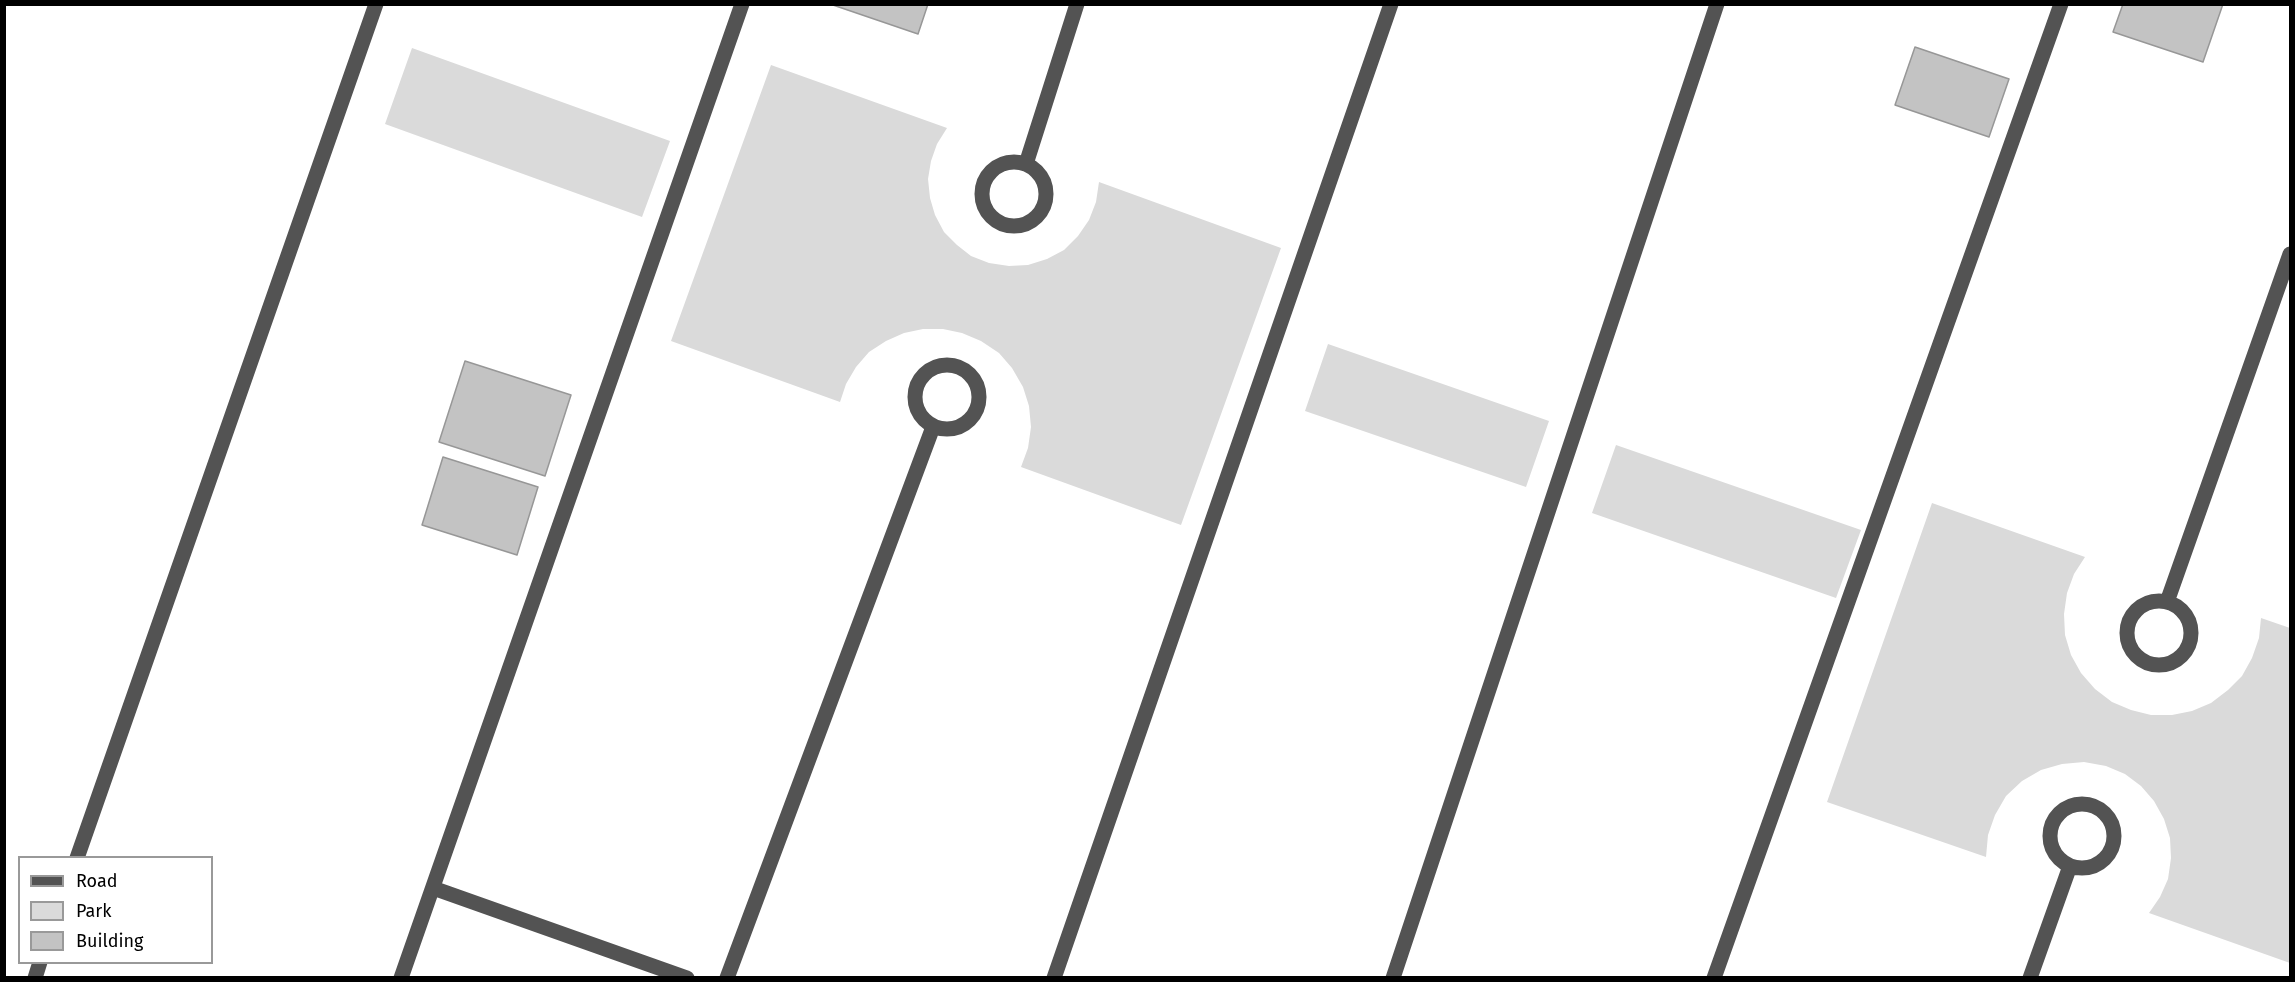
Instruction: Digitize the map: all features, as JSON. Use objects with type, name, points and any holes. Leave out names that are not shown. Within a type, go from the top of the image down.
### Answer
[{"type":"street","points":[[78,856],[376,4]]},
{"type":"street","points":[[401,978],[742,4]]},
{"type":"street","points":[[1026,164],[1077,4]]},
{"type":"street","points":[[1054,978],[1391,4]]},
{"type":"street","points":[[1393,978],[1717,4]]},
{"type":"street","points":[[1714,978],[2061,4]]},
{"type":"street","points":[[1006,163],[1026,164],[1038,172],[1044,181],[1047,194],[1044,207],[1037,218],[1026,224],[1013,226],[1000,224],[989,215],[982,203],[982,190],[986,177],[996,167],[1006,163]]},
{"type":"street","points":[[2167,602],[2290,254]]},
{"type":"street","points":[[950,365],[961,369],[970,375],[976,385],[979,397],[976,410],[969,420],[958,428],[946,430],[933,427],[922,419],[915,407],[915,393],[919,380],[928,371],[939,366],[950,365]]},
{"type":"street","points":[[727,978],[933,427]]},
{"type":"street","points":[[2151,601],[2167,602],[2182,611],[2188,620],[2191,633],[2188,645],[2181,656],[2170,663],[2158,665],[2145,662],[2134,654],[2128,642],[2127,628],[2131,616],[2140,606],[2151,601]]},
{"type":"street","points":[[2085,804],[2096,807],[2106,814],[2112,823],[2115,836],[2112,849],[2105,859],[2094,866],[2081,868],[2070,866],[2057,857],[2050,845],[2049,832],[2054,819],[2064,809],[2074,805],[2085,804]]},
{"type":"street","points":[[2030,978],[2070,866]]},
{"type":"street","points":[[433,888],[687,978]]},
{"type":"green space","points":[[412,48],[670,141],[642,217],[385,124]]},
{"type":"green space","points":[[771,65],[947,128],[937,144],[928,179],[935,215],[944,232],[957,245],[971,256],[989,263],[1009,266],[1028,265],[1064,250],[1089,220],[1096,202],[1099,182],[1281,248],[1181,525],[1021,467],[1028,448],[1031,427],[1029,406],[1023,387],[1012,368],[999,353],[981,341],[962,333],[943,329],[923,329],[904,333],[886,341],[869,352],[856,367],[846,384],[840,402],[671,341]]},
{"type":"green space","points":[[1328,344],[1549,421],[1526,487],[1305,411]]},
{"type":"green space","points":[[1616,445],[1861,530],[1836,598],[1592,513]]},
{"type":"green space","points":[[1932,503],[2085,557],[2074,574],[2067,593],[2064,614],[2065,635],[2071,655],[2081,673],[2095,689],[2112,702],[2131,710],[2151,715],[2172,715],[2192,711],[2211,703],[2242,676],[2259,638],[2261,618],[2290,628],[2290,963],[2149,913],[2168,879],[2171,858],[2170,838],[2164,819],[2154,801],[2141,786],[2125,774],[2106,766],[2084,762],[2062,764],[2041,770],[2022,781],[2006,796],[1995,815],[1988,835],[1986,857],[1827,802]]},
{"type":"building","points":[[830,4],[928,4],[918,34]]},
{"type":"building","points":[[2123,4],[2223,4],[2203,62],[2113,32]]},
{"type":"building","points":[[1915,47],[2009,79],[1989,137],[1895,105]]},
{"type":"building","points":[[465,361],[571,395],[545,476],[439,442]]},
{"type":"building","points":[[443,457],[538,487],[517,555],[422,525]]}]
